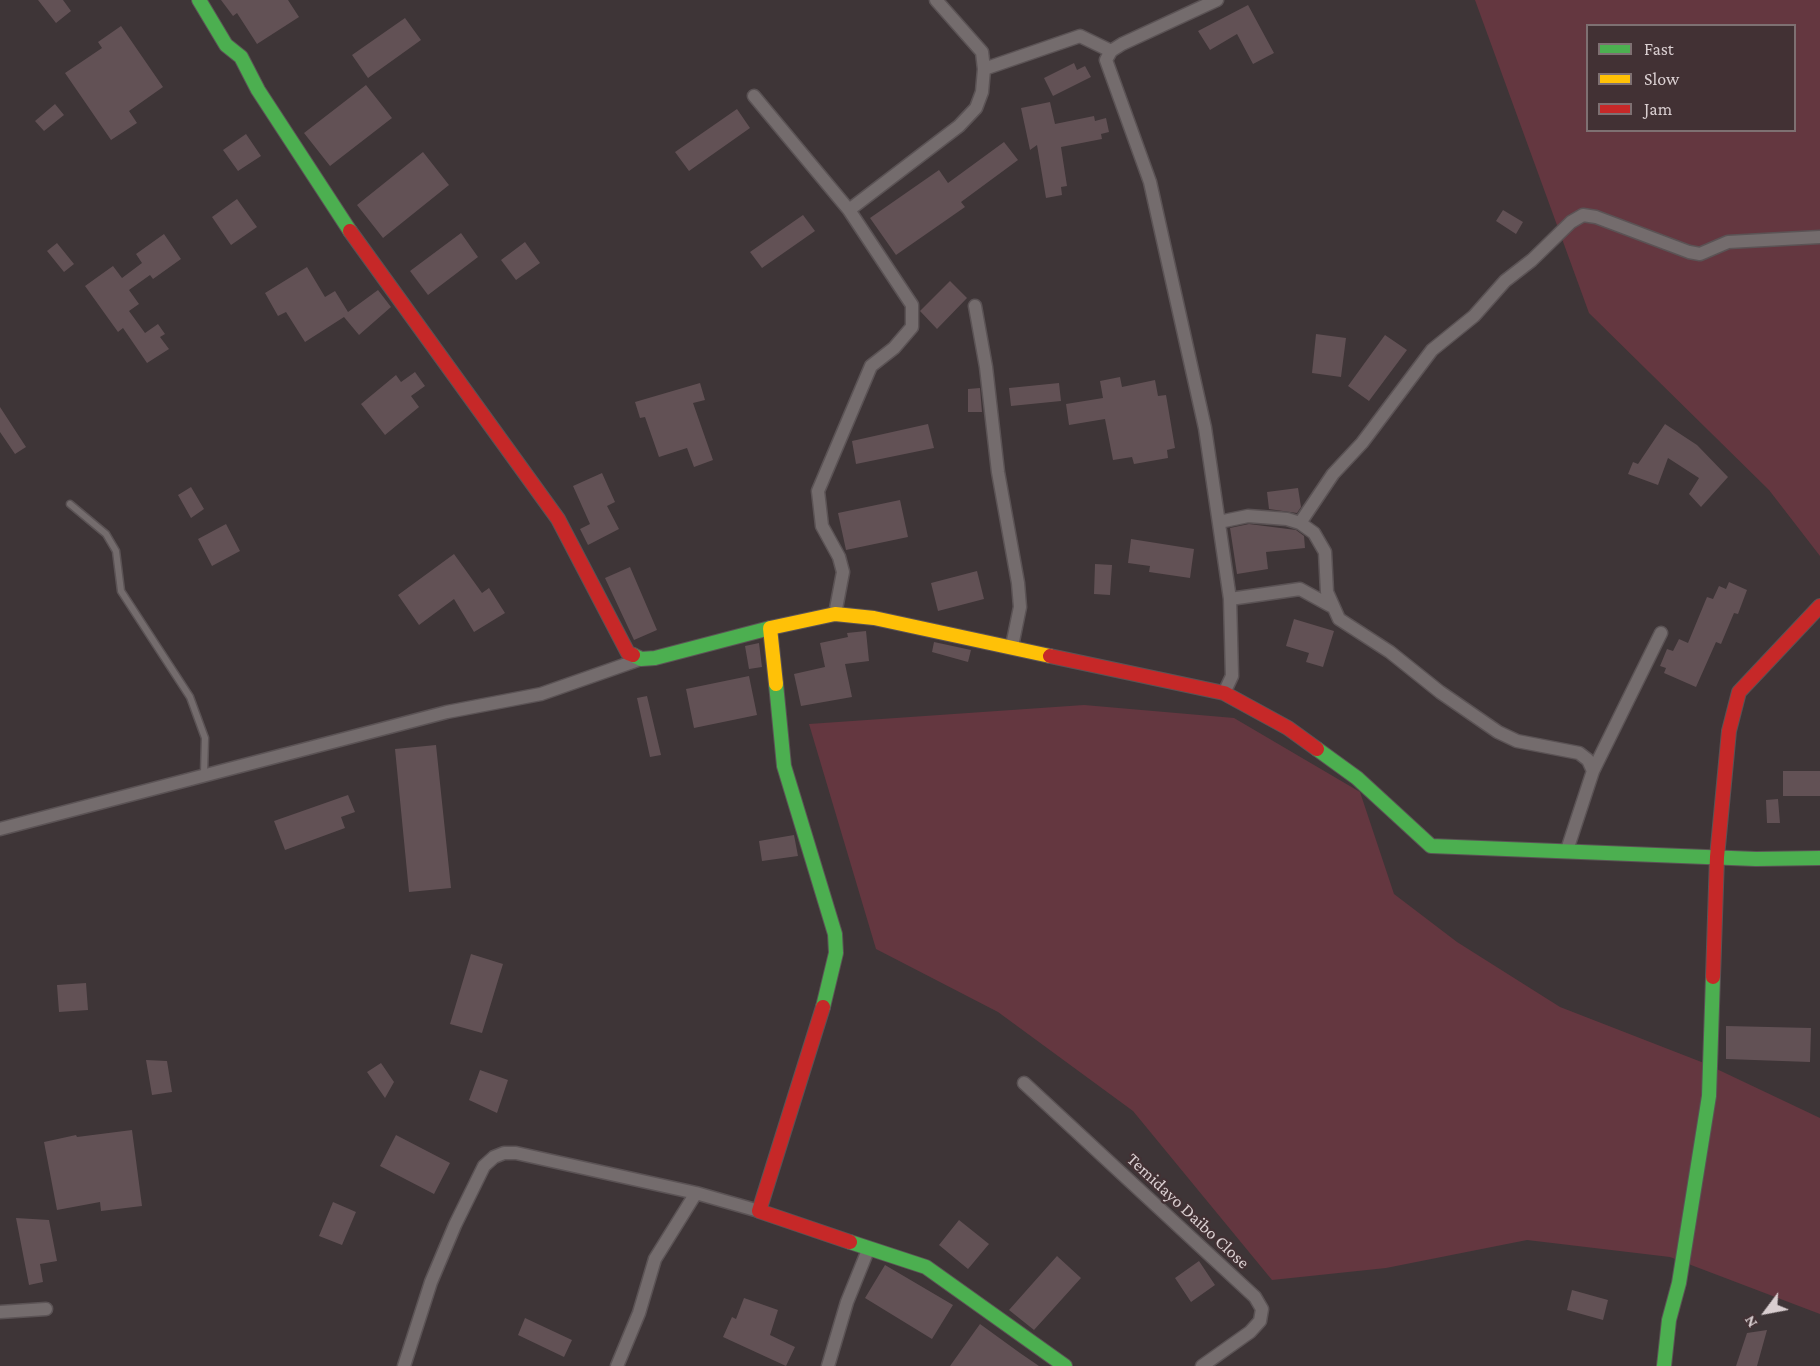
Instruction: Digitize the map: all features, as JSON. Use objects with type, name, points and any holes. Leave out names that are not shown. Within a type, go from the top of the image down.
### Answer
[{"type":"street","points":[[199,0],[201,7],[226,45],[241,57],[258,90],[334,209],[359,240],[558,519],[628,653],[641,659]]},
{"type":"street","points":[[849,210],[959,126],[976,108],[982,93],[984,69],[982,52],[936,0]]},
{"type":"street","points":[[1217,0],[1111,51],[1106,60],[1150,182],[1205,429],[1230,598],[1232,676],[1224,693]]},
{"type":"street","points":[[984,69],[1080,36],[1111,51]]},
{"type":"street","points":[[754,96],[849,210],[912,305],[912,327],[894,348],[871,366],[818,491],[822,526],[839,557],[843,572],[835,614]]},
{"type":"street","points":[[1300,524],[1332,474],[1362,443],[1432,350],[1474,316],[1505,281],[1532,260],[1570,222],[1583,215],[1596,217],[1689,252],[1700,254],[1728,242],[1820,237]]},
{"type":"street","points":[[975,306],[986,367],[998,472],[1018,583],[1020,607],[1012,646]]},
{"type":"street","points":[[1219,522],[1248,516],[1287,519],[1314,533],[1325,552],[1327,592],[1331,606],[1339,619],[1353,631],[1390,652],[1440,692],[1498,732],[1517,741],[1580,753],[1588,760],[1593,771]]},
{"type":"street","points":[[1230,598],[1300,589],[1331,606]]},
{"type":"street","points":[[1664,1366],[1669,1320],[1679,1283],[1709,1096],[1717,857],[1729,731],[1739,692],[1820,606]]},
{"type":"street","points":[[0,829],[447,712],[541,694],[641,659],[835,614],[874,618],[1012,646],[1224,693],[1288,728],[1357,778],[1431,846],[1717,857],[1820,858]]},
{"type":"street","points":[[759,1211],[830,986],[836,952],[835,934],[829,910],[784,766],[770,628]]},
{"type":"street","points":[[1567,850],[1593,771],[1661,633]]},
{"type":"street","name":"Temidayo Daibo Close","points":[[1024,1083],[1255,1297],[1262,1309],[1260,1321],[1250,1332],[1202,1366]]},
{"type":"street","points":[[404,1366],[431,1282],[455,1225],[484,1166],[494,1157],[504,1153],[516,1153],[696,1193],[759,1211],[868,1250],[926,1267],[1065,1366]]},
{"type":"street","points":[[617,1366],[639,1313],[654,1258],[696,1193]]},
{"type":"street","points":[[828,1366],[848,1302],[868,1250]]},
{"type":"street","points":[[0,1312],[45,1309]]},
{"type":"lane","points":[[70,504],[106,534],[116,551],[121,591],[190,698],[205,738],[204,774]]},
{"type":"shaded area","points":[[1475,0],[1820,0],[1820,556],[1769,490],[1589,313]]},
{"type":"shaded area","points":[[1084,705],[1234,718],[1360,792],[1394,894],[1457,942],[1560,1007],[1704,1063],[1820,1118],[1820,1314],[1670,1257],[1527,1240],[1386,1268],[1272,1280],[1133,1111],[998,1012],[876,949],[809,724]]},
{"type":"building","points":[[38,0],[63,0],[71,11],[56,23]]},
{"type":"building","points":[[221,0],[288,0],[299,17],[257,44],[237,13],[233,16]]},
{"type":"building","points":[[1248,5],[1274,53],[1253,64],[1237,34],[1210,50],[1198,31]]},
{"type":"building","points":[[405,18],[421,40],[368,78],[352,55]]},
{"type":"building","points":[[121,26],[163,87],[129,111],[137,123],[111,140],[65,73],[102,48],[98,42]]},
{"type":"building","points":[[1074,63],[1077,70],[1085,66],[1091,77],[1053,96],[1044,78]]},
{"type":"building","points":[[366,85],[392,118],[330,166],[304,133]]},
{"type":"building","points":[[1050,102],[1055,124],[1094,116],[1095,121],[1106,118],[1109,132],[1101,134],[1102,139],[1061,147],[1067,186],[1061,187],[1062,195],[1046,198],[1037,145],[1030,150],[1021,108]]},
{"type":"building","points":[[55,104],[64,115],[44,131],[35,121]]},
{"type":"building","points":[[737,109],[750,128],[689,171],[675,152]]},
{"type":"building","points":[[246,134],[261,156],[238,171],[223,150]]},
{"type":"building","points":[[1004,142],[1018,160],[961,202],[965,207],[896,255],[870,218],[939,170],[948,183]]},
{"type":"building","points":[[423,152],[449,185],[383,238],[357,205]]},
{"type":"building","points":[[237,199],[257,227],[231,245],[212,217]]},
{"type":"building","points":[[1503,210],[1523,222],[1516,234],[1496,221]]},
{"type":"building","points":[[803,215],[815,231],[762,268],[750,252]]},
{"type":"building","points":[[461,233],[478,257],[428,295],[410,271]]},
{"type":"building","points":[[164,234],[181,259],[153,279],[150,275],[129,290],[139,304],[129,311],[145,333],[158,324],[165,334],[160,337],[169,349],[147,363],[123,328],[118,332],[85,286],[113,266],[122,278],[142,263],[136,254]]},
{"type":"building","points":[[525,242],[540,263],[516,280],[501,260]]},
{"type":"building","points":[[57,243],[74,264],[64,272],[47,251]]},
{"type":"building","points":[[307,267],[325,297],[335,291],[348,312],[378,290],[391,307],[359,335],[344,317],[305,342],[286,312],[278,316],[265,293]]},
{"type":"building","points":[[950,281],[967,298],[937,329],[920,311]]},
{"type":"building","points":[[1316,334],[1346,338],[1341,377],[1312,373]]},
{"type":"building","points":[[1385,335],[1407,350],[1369,401],[1348,386]]},
{"type":"building","points":[[415,372],[425,386],[411,396],[419,407],[385,435],[361,404],[396,375],[401,382]]},
{"type":"building","points":[[1120,377],[1122,387],[1155,380],[1158,396],[1166,395],[1175,448],[1167,450],[1168,458],[1134,464],[1132,457],[1113,460],[1105,419],[1069,425],[1066,404],[1103,398],[1100,381]]},
{"type":"building","points":[[700,383],[705,400],[693,403],[713,460],[694,467],[687,448],[659,457],[645,417],[640,418],[635,402]]},
{"type":"building","points":[[1059,383],[1061,401],[1011,406],[1009,388]]},
{"type":"building","points":[[980,388],[982,412],[968,412],[968,389]]},
{"type":"building","points":[[0,407],[26,447],[15,454],[0,432]]},
{"type":"building","points":[[928,424],[934,448],[856,464],[852,441]]},
{"type":"building","points":[[1665,424],[1697,445],[1728,477],[1701,507],[1689,494],[1699,478],[1668,458],[1658,485],[1628,474],[1633,462],[1638,464]]},
{"type":"building","points":[[602,473],[615,502],[607,506],[619,529],[588,545],[580,529],[590,524],[573,486]]},
{"type":"building","points":[[191,487],[204,509],[191,518],[178,495]]},
{"type":"building","points":[[1298,488],[1301,507],[1297,513],[1269,509],[1267,492]]},
{"type":"building","points":[[900,500],[908,537],[846,550],[838,513]]},
{"type":"building","points":[[226,524],[240,551],[212,566],[198,539]]},
{"type":"building","points":[[1249,524],[1296,530],[1304,536],[1305,548],[1266,552],[1268,569],[1237,574],[1230,528]]},
{"type":"building","points":[[1131,539],[1194,549],[1190,578],[1149,572],[1150,566],[1128,563]]},
{"type":"building","points":[[454,554],[482,593],[489,588],[505,613],[474,632],[454,599],[419,625],[398,595]]},
{"type":"building","points":[[1095,564],[1112,565],[1110,595],[1094,594]]},
{"type":"building","points":[[630,567],[657,630],[634,640],[605,578]]},
{"type":"building","points":[[977,571],[984,599],[938,611],[931,583]]},
{"type":"building","points":[[1729,582],[1747,590],[1738,614],[1734,613],[1721,644],[1716,642],[1696,687],[1664,673],[1666,668],[1660,666],[1667,649],[1673,651],[1679,639],[1688,643],[1707,597],[1713,599],[1719,586],[1726,589]]},
{"type":"building","points":[[1294,619],[1334,631],[1323,667],[1306,662],[1309,653],[1286,646]]},
{"type":"building","points":[[866,631],[869,661],[845,664],[852,697],[801,706],[794,674],[825,667],[820,643],[848,637],[847,633]]},
{"type":"building","points":[[934,642],[971,650],[968,662],[932,652]]},
{"type":"building","points":[[759,643],[762,667],[749,669],[745,646]]},
{"type":"building","points":[[749,676],[757,715],[694,728],[686,689]]},
{"type":"building","points":[[647,696],[661,755],[650,757],[637,698]]},
{"type":"building","points":[[436,745],[451,888],[409,892],[395,749]]},
{"type":"building","points":[[1783,771],[1820,771],[1820,796],[1783,796]]},
{"type":"building","points":[[348,795],[355,812],[341,817],[345,828],[285,850],[274,821]]},
{"type":"building","points":[[1778,799],[1780,823],[1767,823],[1766,800]]},
{"type":"building","points":[[794,835],[798,856],[762,861],[759,841]]},
{"type":"building","points":[[471,954],[503,964],[482,1033],[450,1024]]},
{"type":"building","points":[[86,983],[88,1010],[59,1012],[57,985]]},
{"type":"building","points":[[1726,1026],[1811,1028],[1810,1062],[1726,1059]]},
{"type":"building","points":[[146,1060],[167,1061],[172,1092],[152,1095]]},
{"type":"building","points":[[381,1063],[394,1082],[385,1098],[367,1072]]},
{"type":"building","points":[[480,1070],[508,1080],[497,1113],[469,1100]]},
{"type":"building","points":[[132,1130],[142,1206],[101,1211],[100,1202],[57,1210],[44,1142],[76,1135],[77,1137]]},
{"type":"building","points":[[396,1135],[450,1163],[434,1194],[380,1166]]},
{"type":"building","points":[[333,1202],[356,1212],[342,1245],[319,1236]]},
{"type":"building","points":[[16,1218],[49,1220],[57,1261],[40,1264],[43,1282],[29,1285]]},
{"type":"building","points":[[959,1220],[989,1244],[968,1269],[939,1245]]},
{"type":"building","points":[[1057,1256],[1081,1278],[1034,1330],[1009,1310]]},
{"type":"building","points":[[1199,1261],[1215,1285],[1191,1302],[1175,1278]]},
{"type":"building","points":[[885,1265],[953,1305],[932,1339],[865,1298]]},
{"type":"building","points":[[1572,1290],[1608,1300],[1603,1320],[1567,1310]]},
{"type":"building","points":[[744,1298],[778,1310],[770,1335],[795,1347],[786,1366],[723,1337],[732,1317],[736,1319]]},
{"type":"building","points":[[525,1318],[572,1340],[564,1357],[518,1335]]},
{"type":"building","points":[[980,1324],[1020,1353],[1039,1366],[950,1366]]},
{"type":"building","points":[[1767,1330],[1757,1366],[1736,1366],[1747,1333]]},
{"type":"traffic: fast","points":[[199,0],[226,45],[241,57],[258,90],[350,231]]},
{"type":"traffic: fast","points":[[633,655],[641,659],[655,658],[770,628]]},
{"type":"traffic: fast","points":[[776,684],[784,766],[835,934],[836,953],[823,1007]]},
{"type":"traffic: fast","points":[[1317,749],[1357,778],[1431,846],[1756,859],[1820,858]]},
{"type":"traffic: fast","points":[[1664,1366],[1669,1320],[1679,1283],[1709,1096],[1713,977]]},
{"type":"traffic: fast","points":[[850,1242],[926,1267],[1065,1366]]},
{"type":"traffic: slow","points":[[776,684],[770,628],[835,614],[874,618],[1050,656]]},
{"type":"traffic: jam","points":[[350,231],[558,519],[628,653],[633,655]]},
{"type":"traffic: jam","points":[[1713,977],[1717,857],[1729,731],[1739,692],[1820,606]]},
{"type":"traffic: jam","points":[[1050,656],[1224,693],[1288,728],[1317,749]]},
{"type":"traffic: jam","points":[[823,1007],[759,1211],[850,1242]]}]
